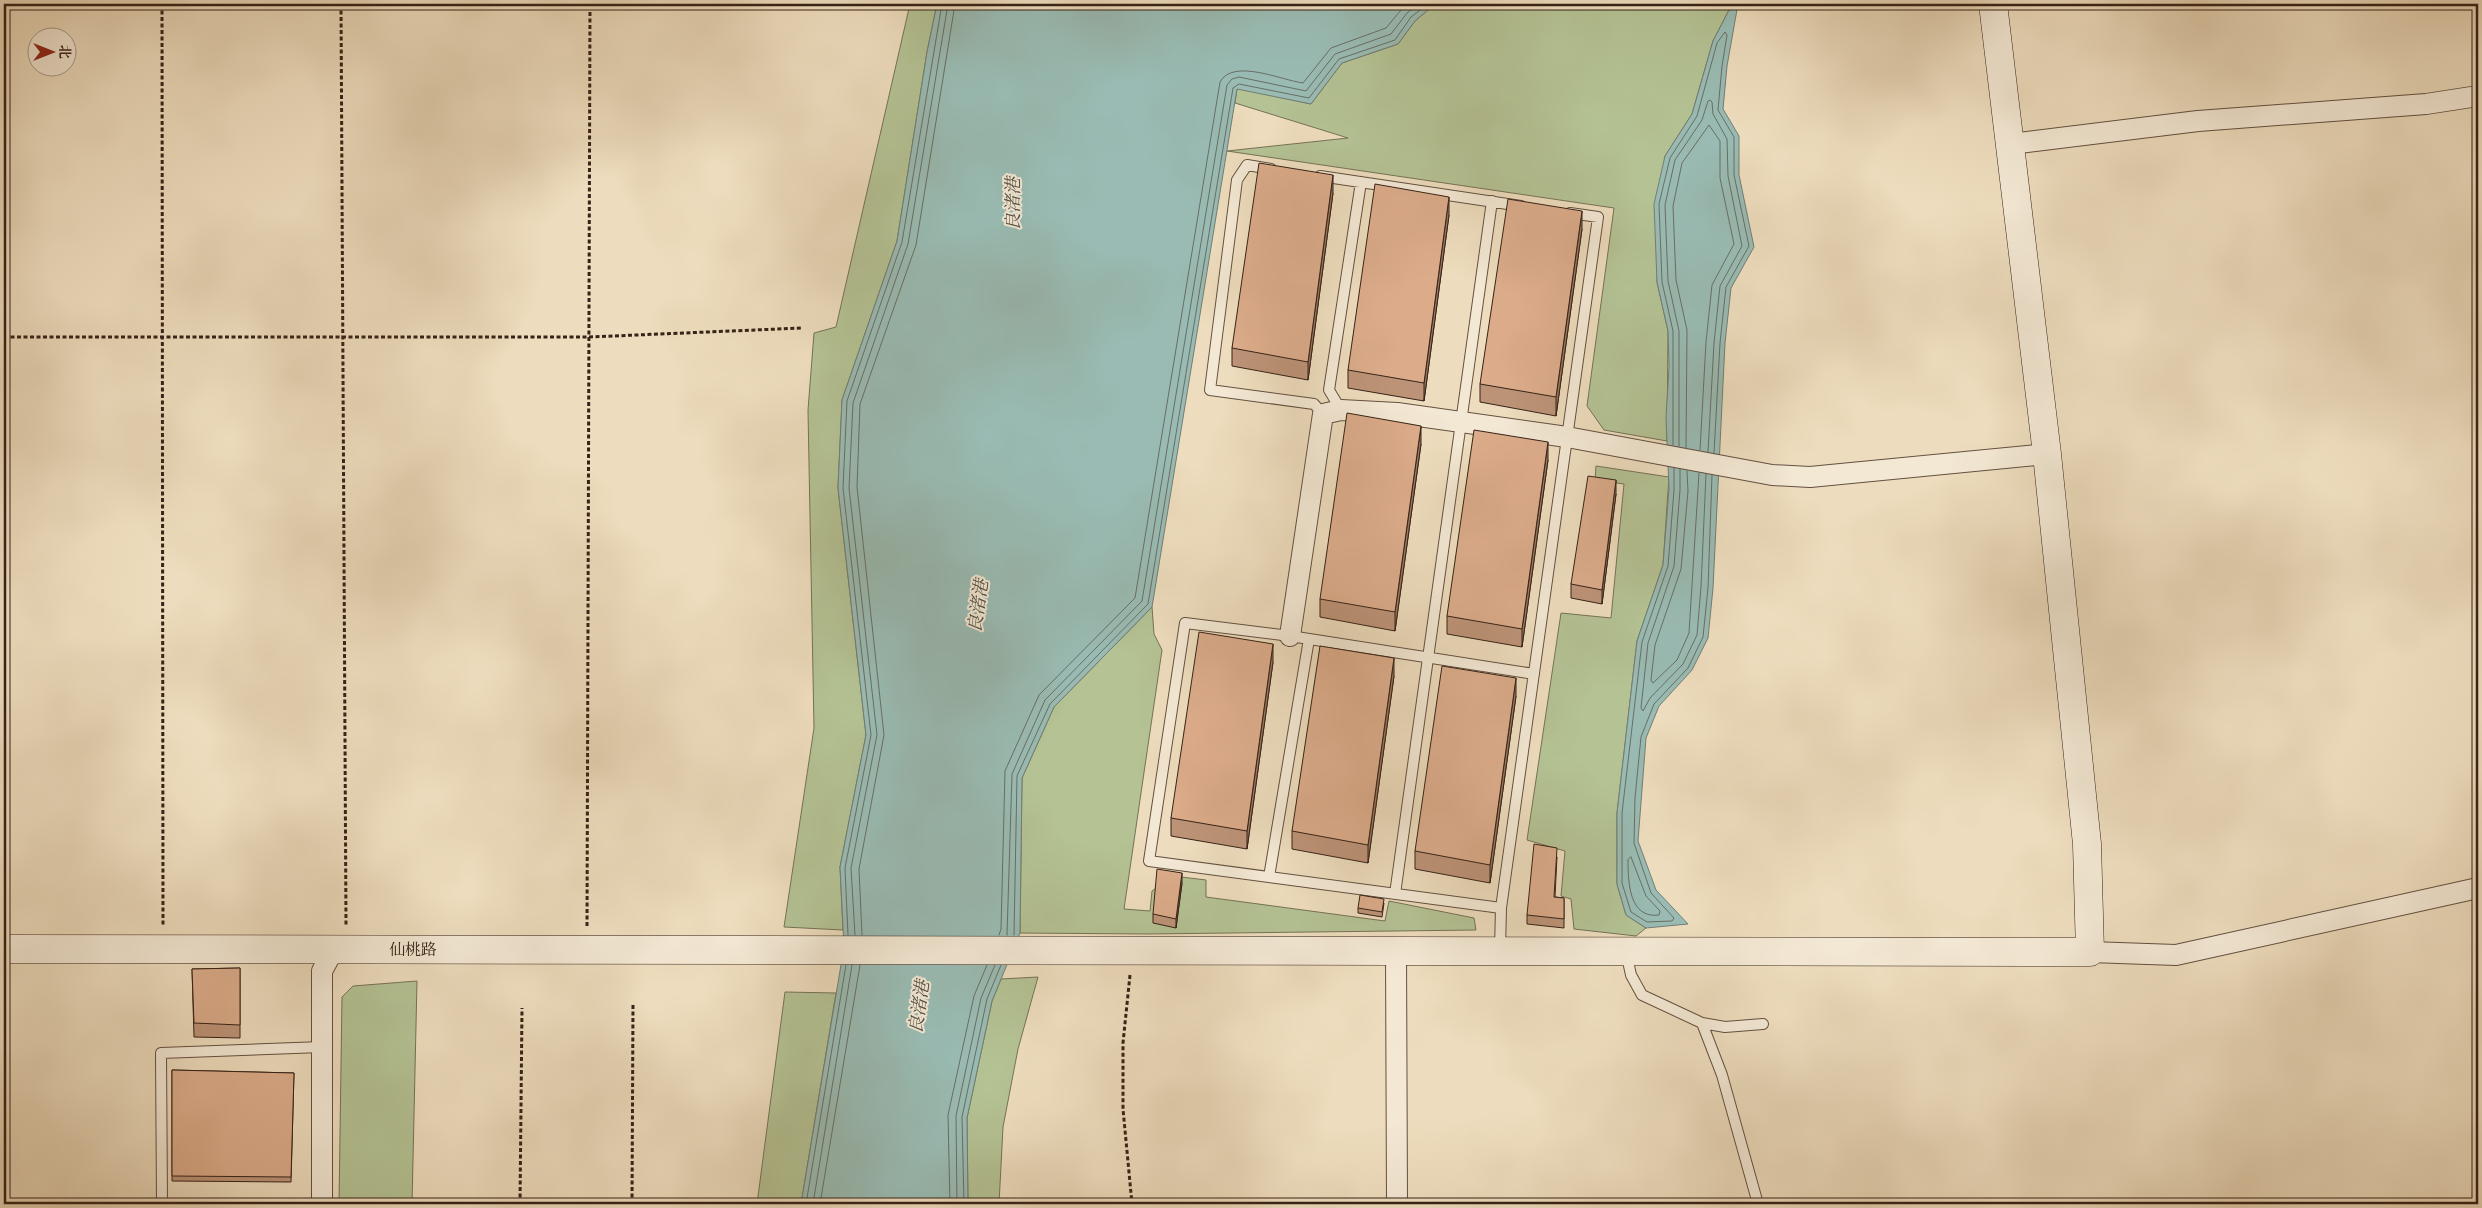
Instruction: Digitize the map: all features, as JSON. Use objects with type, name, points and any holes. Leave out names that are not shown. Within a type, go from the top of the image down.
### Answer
[{"type":"street","points":[[1993,4],[2047,454],[2087,844],[2090,952],[2176,955],[2478,888]]},
{"type":"street","points":[[2011,144],[2198,122],[2426,104],[2478,96]]},
{"type":"street","points":[[1290,636],[1332,412],[1397,413],[1567,437],[1772,475],[1810,477],[2047,454]]},
{"type":"street","name":"仙桃路","points":[[4,949],[1133,949],[2090,952]]},
{"type":"street","points":[[322,1204],[322,971],[340,949]]},
{"type":"street","points":[[1396,950],[1397,1204]]},
{"type":"lane","points":[[1285,171],[1247,165],[1237,180],[1210,390],[1314,404],[1332,412]]},
{"type":"lane","points":[[1314,175],[1530,207]]},
{"type":"lane","points":[[1332,412],[1329,390],[1361,182]]},
{"type":"lane","points":[[1395,894],[1459,422],[1492,201]]},
{"type":"lane","points":[[1500,950],[1501,908],[1598,217],[1559,211]]},
{"type":"lane","points":[[1501,908],[1149,861],[1185,623],[1290,636],[1534,674]]},
{"type":"lane","points":[[1269,877],[1309,640]]},
{"type":"lane","points":[[1626,951],[1632,975],[1642,995],[1702,1023],[1725,1027],[1763,1024]]},
{"type":"lane","points":[[1702,1023],[1722,1075],[1758,1204]]},
{"type":"lane","points":[[162,1204],[161,1053],[322,1047]]},
{"type":"path","points":[[162,4],[163,949]]},
{"type":"path","points":[[340,949],[341,4]]},
{"type":"path","points":[[587,949],[590,4]]},
{"type":"path","points":[[4,337],[589,337],[802,328]]},
{"type":"path","points":[[1132,1204],[1123,1109],[1123,1043],[1133,949]]},
{"type":"path","points":[[632,1204],[633,1005]]},
{"type":"path","points":[[520,1204],[522,1008]]},
{"type":"green space","points":[[910,4],[937,4],[927,52],[897,241],[842,400],[838,488],[866,735],[840,867],[843,930],[784,927],[814,728],[808,410],[814,333],[836,327]]},
{"type":"green space","points":[[1435,4],[1727,4],[1729,10],[1713,41],[1692,114],[1665,156],[1657,282],[1668,331],[1667,441],[1604,430],[1587,406],[1614,208],[1227,151],[1348,138],[1235,103],[1237,88],[1311,104],[1342,63],[1398,44],[1415,21]]},
{"type":"green space","points":[[1596,466],[1669,477],[1663,565],[1637,641],[1617,813],[1617,884],[1626,915],[1646,928],[1636,936],[1574,929],[1571,899],[1561,896],[1565,851],[1527,840],[1561,613],[1611,618],[1624,484],[1595,480]]},
{"type":"green space","points":[[1152,607],[1154,634],[1162,650],[1124,909],[1150,911],[1152,891],[1173,876],[1206,880],[1206,897],[1385,921],[1389,901],[1474,918],[1476,930],[1148,934],[1020,933],[1022,778],[1054,707]]},
{"type":"green space","points":[[1038,977],[1018,1049],[1003,1127],[999,1204],[968,1204],[967,1118],[992,1001],[1001,979]]},
{"type":"green space","points":[[417,981],[412,1204],[339,1204],[342,997],[353,986]]},
{"type":"green space","points":[[785,992],[836,993],[801,1204],[757,1204]]},
{"type":"water","name":"良渚港","points":[[937,4],[1435,4],[1415,21],[1398,44],[1342,63],[1311,104],[1237,89],[1152,607],[1054,707],[1022,778],[1020,933],[992,1001],[967,1118],[968,1204],[801,1204],[844,947],[840,867],[866,735],[838,488],[842,400],[897,241],[927,52]]},
{"type":"water","points":[[1727,4],[1738,4],[1727,66],[1723,109],[1739,136],[1739,175],[1754,247],[1731,288],[1725,343],[1713,588],[1708,638],[1692,670],[1659,706],[1646,738],[1638,841],[1656,890],[1688,924],[1646,928],[1626,915],[1617,884],[1617,813],[1637,641],[1663,565],[1669,489],[1666,418],[1669,367],[1668,331],[1657,282],[1654,204],[1665,156],[1692,114],[1713,41],[1729,10]]},
{"type":"building","points":[[1259,163],[1333,175],[1308,362],[1232,348]]},
{"type":"building","points":[[1375,184],[1449,197],[1424,383],[1348,370]]},
{"type":"building","points":[[1508,199],[1582,211],[1556,397],[1480,384]]},
{"type":"building","points":[[1347,413],[1421,426],[1395,612],[1320,599]]},
{"type":"building","points":[[1474,430],[1548,442],[1522,629],[1447,616]]},
{"type":"building","points":[[1588,476],[1616,480],[1602,590],[1571,584]]},
{"type":"building","points":[[1199,632],[1273,644],[1247,831],[1171,818]]},
{"type":"building","points":[[1320,646],[1394,658],[1368,845],[1292,831]]},
{"type":"building","points":[[1442,666],[1516,678],[1490,865],[1415,851]]},
{"type":"building","points":[[1534,844],[1557,848],[1554,897],[1564,898],[1564,919],[1527,915]]},
{"type":"building","points":[[1157,869],[1182,873],[1176,919],[1153,914]]},
{"type":"building","points":[[1360,895],[1384,899],[1382,912],[1358,908]]},
{"type":"building","points":[[240,968],[240,1025],[194,1023],[192,969]]},
{"type":"building","points":[[172,1070],[294,1073],[291,1177],[172,1176]]},
{"type":"building","points":[[176,1202],[240,1204],[176,1204]]}]
